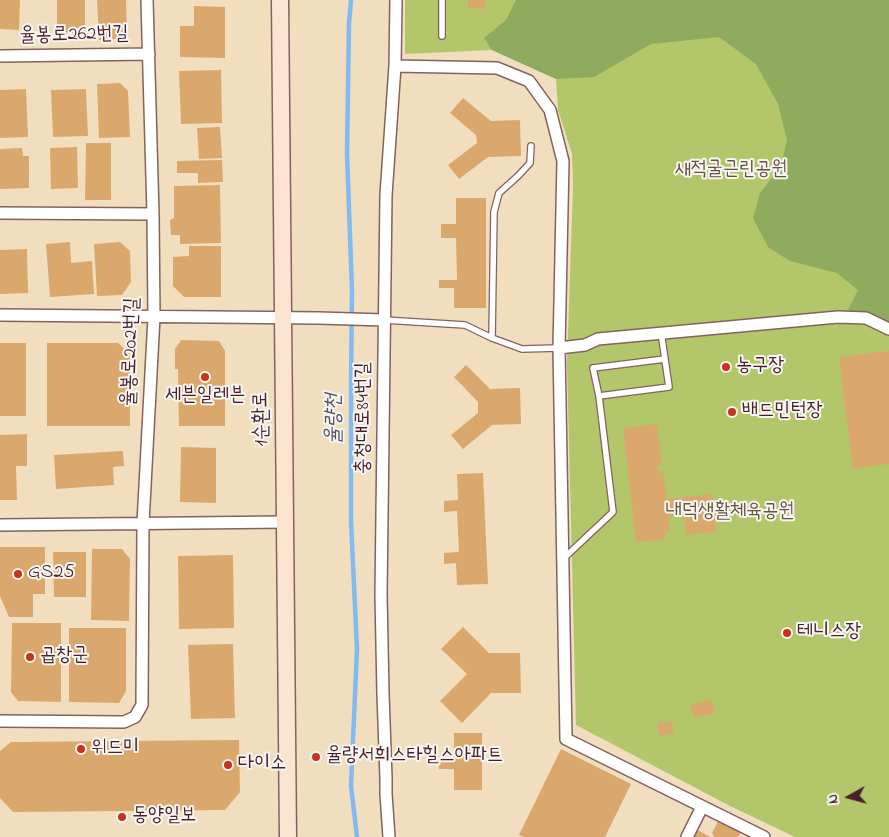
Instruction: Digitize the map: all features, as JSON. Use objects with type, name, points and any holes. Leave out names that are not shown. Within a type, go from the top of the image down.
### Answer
[{"type":"main road","name":"1순환로","points":[[280,0],[288,837]]},
{"type":"street","name":"율봉로202번길","points":[[0,721],[124,722],[135,717],[142,705],[143,523],[154,317],[147,0]]},
{"type":"street","name":"충청대로84번길","points":[[389,837],[386,794],[381,594],[386,195],[395,66],[396,0]]},
{"type":"street","name":"율봉로262번길","points":[[0,56],[149,54]]},
{"type":"street","points":[[395,66],[497,68],[529,81],[550,110],[563,161],[559,348],[566,739],[764,837]]},
{"type":"street","points":[[0,213],[153,214]]},
{"type":"street","points":[[0,315],[384,320]]},
{"type":"street","points":[[559,348],[585,345],[598,339],[838,317],[866,318],[889,329]]},
{"type":"street","points":[[0,525],[285,522]]},
{"type":"street","points":[[687,837],[702,807]]},
{"type":"lane","points":[[442,0],[442,36]]},
{"type":"lane","points":[[492,338],[494,212],[499,193],[530,163],[531,146]]},
{"type":"lane","points":[[384,320],[465,325],[492,338],[522,349],[559,348]]},
{"type":"lane","points":[[598,396],[668,387],[661,332]]},
{"type":"lane","points":[[563,559],[613,512],[594,368],[665,359]]},
{"type":"green space","points":[[405,0],[889,0],[889,837],[795,837],[730,806],[576,725],[567,364],[573,187],[572,154],[558,110],[556,79],[492,50],[405,54]]},
{"type":"green space","points":[[516,0],[889,0],[889,331],[848,310],[858,290],[837,273],[790,261],[768,247],[753,218],[760,193],[781,166],[787,140],[778,104],[756,64],[719,37],[651,44],[594,77],[556,79],[492,50],[484,38],[506,20]]},
{"type":"building","points":[[0,0],[20,0],[19,30],[0,29]]},
{"type":"building","points":[[57,0],[85,0],[85,33],[57,33]]},
{"type":"building","points":[[97,0],[126,0],[127,28],[119,39],[99,40]]},
{"type":"building","points":[[468,0],[485,0],[485,9],[468,8]]},
{"type":"building","points":[[194,6],[225,7],[225,58],[180,57],[180,26],[194,26]]},
{"type":"building","points":[[221,70],[222,123],[181,124],[179,71]]},
{"type":"building","points":[[120,83],[128,91],[130,137],[99,138],[97,84]]},
{"type":"building","points":[[26,89],[28,137],[0,138],[0,90]]},
{"type":"building","points":[[86,89],[88,136],[53,137],[51,90]]},
{"type":"building","points":[[463,98],[491,121],[520,120],[521,156],[488,157],[459,179],[448,165],[477,143],[476,135],[450,113]]},
{"type":"building","points":[[220,127],[222,158],[199,159],[197,128]]},
{"type":"building","points":[[86,143],[111,143],[111,200],[85,200]]},
{"type":"building","points":[[77,147],[78,188],[51,189],[50,148]]},
{"type":"building","points":[[22,148],[23,156],[29,156],[29,188],[0,189],[0,149]]},
{"type":"building","points":[[222,160],[223,182],[198,183],[198,173],[177,173],[177,161]]},
{"type":"building","points":[[220,185],[221,243],[180,244],[180,235],[171,235],[170,220],[174,218],[174,186]]},
{"type":"building","points":[[456,198],[486,198],[486,308],[454,308],[454,288],[439,288],[439,280],[457,280],[456,238],[441,238],[441,224],[456,224]]},
{"type":"building","points":[[70,242],[71,263],[92,261],[94,294],[50,297],[46,244]]},
{"type":"building","points":[[120,242],[130,251],[131,282],[122,295],[97,296],[94,244]]},
{"type":"building","points":[[189,246],[221,246],[221,297],[184,297],[173,286],[173,257],[189,256]]},
{"type":"building","points":[[27,249],[28,293],[0,294],[0,250]]},
{"type":"building","points":[[181,340],[219,341],[225,351],[225,426],[179,426],[178,369],[175,369],[175,349]]},
{"type":"building","points":[[0,343],[26,343],[26,416],[0,416]]},
{"type":"building","points":[[47,343],[118,343],[130,354],[130,426],[47,426]]},
{"type":"building","points":[[889,351],[889,464],[853,469],[839,357]]},
{"type":"building","points":[[466,365],[490,389],[520,388],[521,424],[492,425],[463,449],[451,435],[478,413],[478,402],[454,377]]},
{"type":"building","points":[[657,424],[662,464],[657,466],[658,471],[663,471],[667,499],[712,494],[714,509],[728,507],[729,520],[714,522],[716,531],[686,535],[684,515],[669,517],[670,531],[665,531],[665,539],[636,542],[623,428]]},
{"type":"building","points":[[27,434],[27,466],[16,466],[17,500],[0,500],[0,435]]},
{"type":"building","points":[[181,447],[216,448],[216,503],[180,502]]},
{"type":"building","points":[[123,451],[124,466],[113,467],[114,485],[56,489],[54,455]]},
{"type":"building","points":[[483,473],[488,584],[457,585],[456,563],[444,564],[444,553],[459,552],[457,511],[444,512],[444,501],[458,500],[457,474]]},
{"type":"building","points":[[0,547],[45,547],[45,594],[33,594],[33,617],[9,617],[0,596]]},
{"type":"building","points":[[92,549],[122,549],[130,559],[129,621],[91,620]]},
{"type":"building","points":[[53,552],[86,552],[86,597],[54,597]]},
{"type":"building","points":[[233,555],[234,628],[179,629],[178,556]]},
{"type":"building","points":[[12,623],[61,623],[61,702],[18,701],[11,692]]},
{"type":"building","points":[[463,627],[489,653],[520,653],[521,693],[491,693],[462,723],[440,701],[467,674],[441,649]]},
{"type":"building","points":[[69,628],[126,628],[126,691],[119,703],[69,702]]},
{"type":"building","points":[[233,644],[235,718],[191,719],[188,645]]},
{"type":"building","points":[[711,699],[715,713],[694,718],[690,705]]},
{"type":"building","points":[[671,721],[674,733],[660,736],[657,724]]},
{"type":"building","points":[[454,733],[482,733],[482,790],[454,790],[454,769],[439,769],[439,761],[454,761]]},
{"type":"building","points":[[239,740],[240,792],[225,810],[13,812],[0,798],[0,751],[11,742]]},
{"type":"building","points":[[561,749],[631,784],[605,837],[524,837],[519,835]]},
{"type":"building","points":[[718,821],[741,832],[738,837],[714,837],[712,833]]},
{"type":"building","points":[[696,829],[710,837],[692,837]]},
{"type":"waterway","name":"율량천","points":[[351,0],[347,154],[352,290],[351,521],[357,649],[351,786],[357,837]]},
{"type":"place","name":"농구장","points":[[726,367]]},
{"type":"place","name":"세븐일레븐","points":[[205,377]]},
{"type":"place","name":"배드민턴장","points":[[732,412]]},
{"type":"place","name":"GS25","points":[[18,574]]},
{"type":"place","name":"테니스장","points":[[787,633]]},
{"type":"place","name":"곱창군","points":[[30,657]]},
{"type":"place","name":"위드미","points":[[81,749]]},
{"type":"place","name":"율량서희스타힐스아파트","points":[[316,757]]},
{"type":"place","name":"다이소","points":[[228,765]]},
{"type":"place","name":"동양일보","points":[[122,817]]},
{"type":"park label","name":"새적굴근린공원","points":[[731,171]]},
{"type":"park label","name":"내덕생활체육공원","points":[[730,513]]}]
